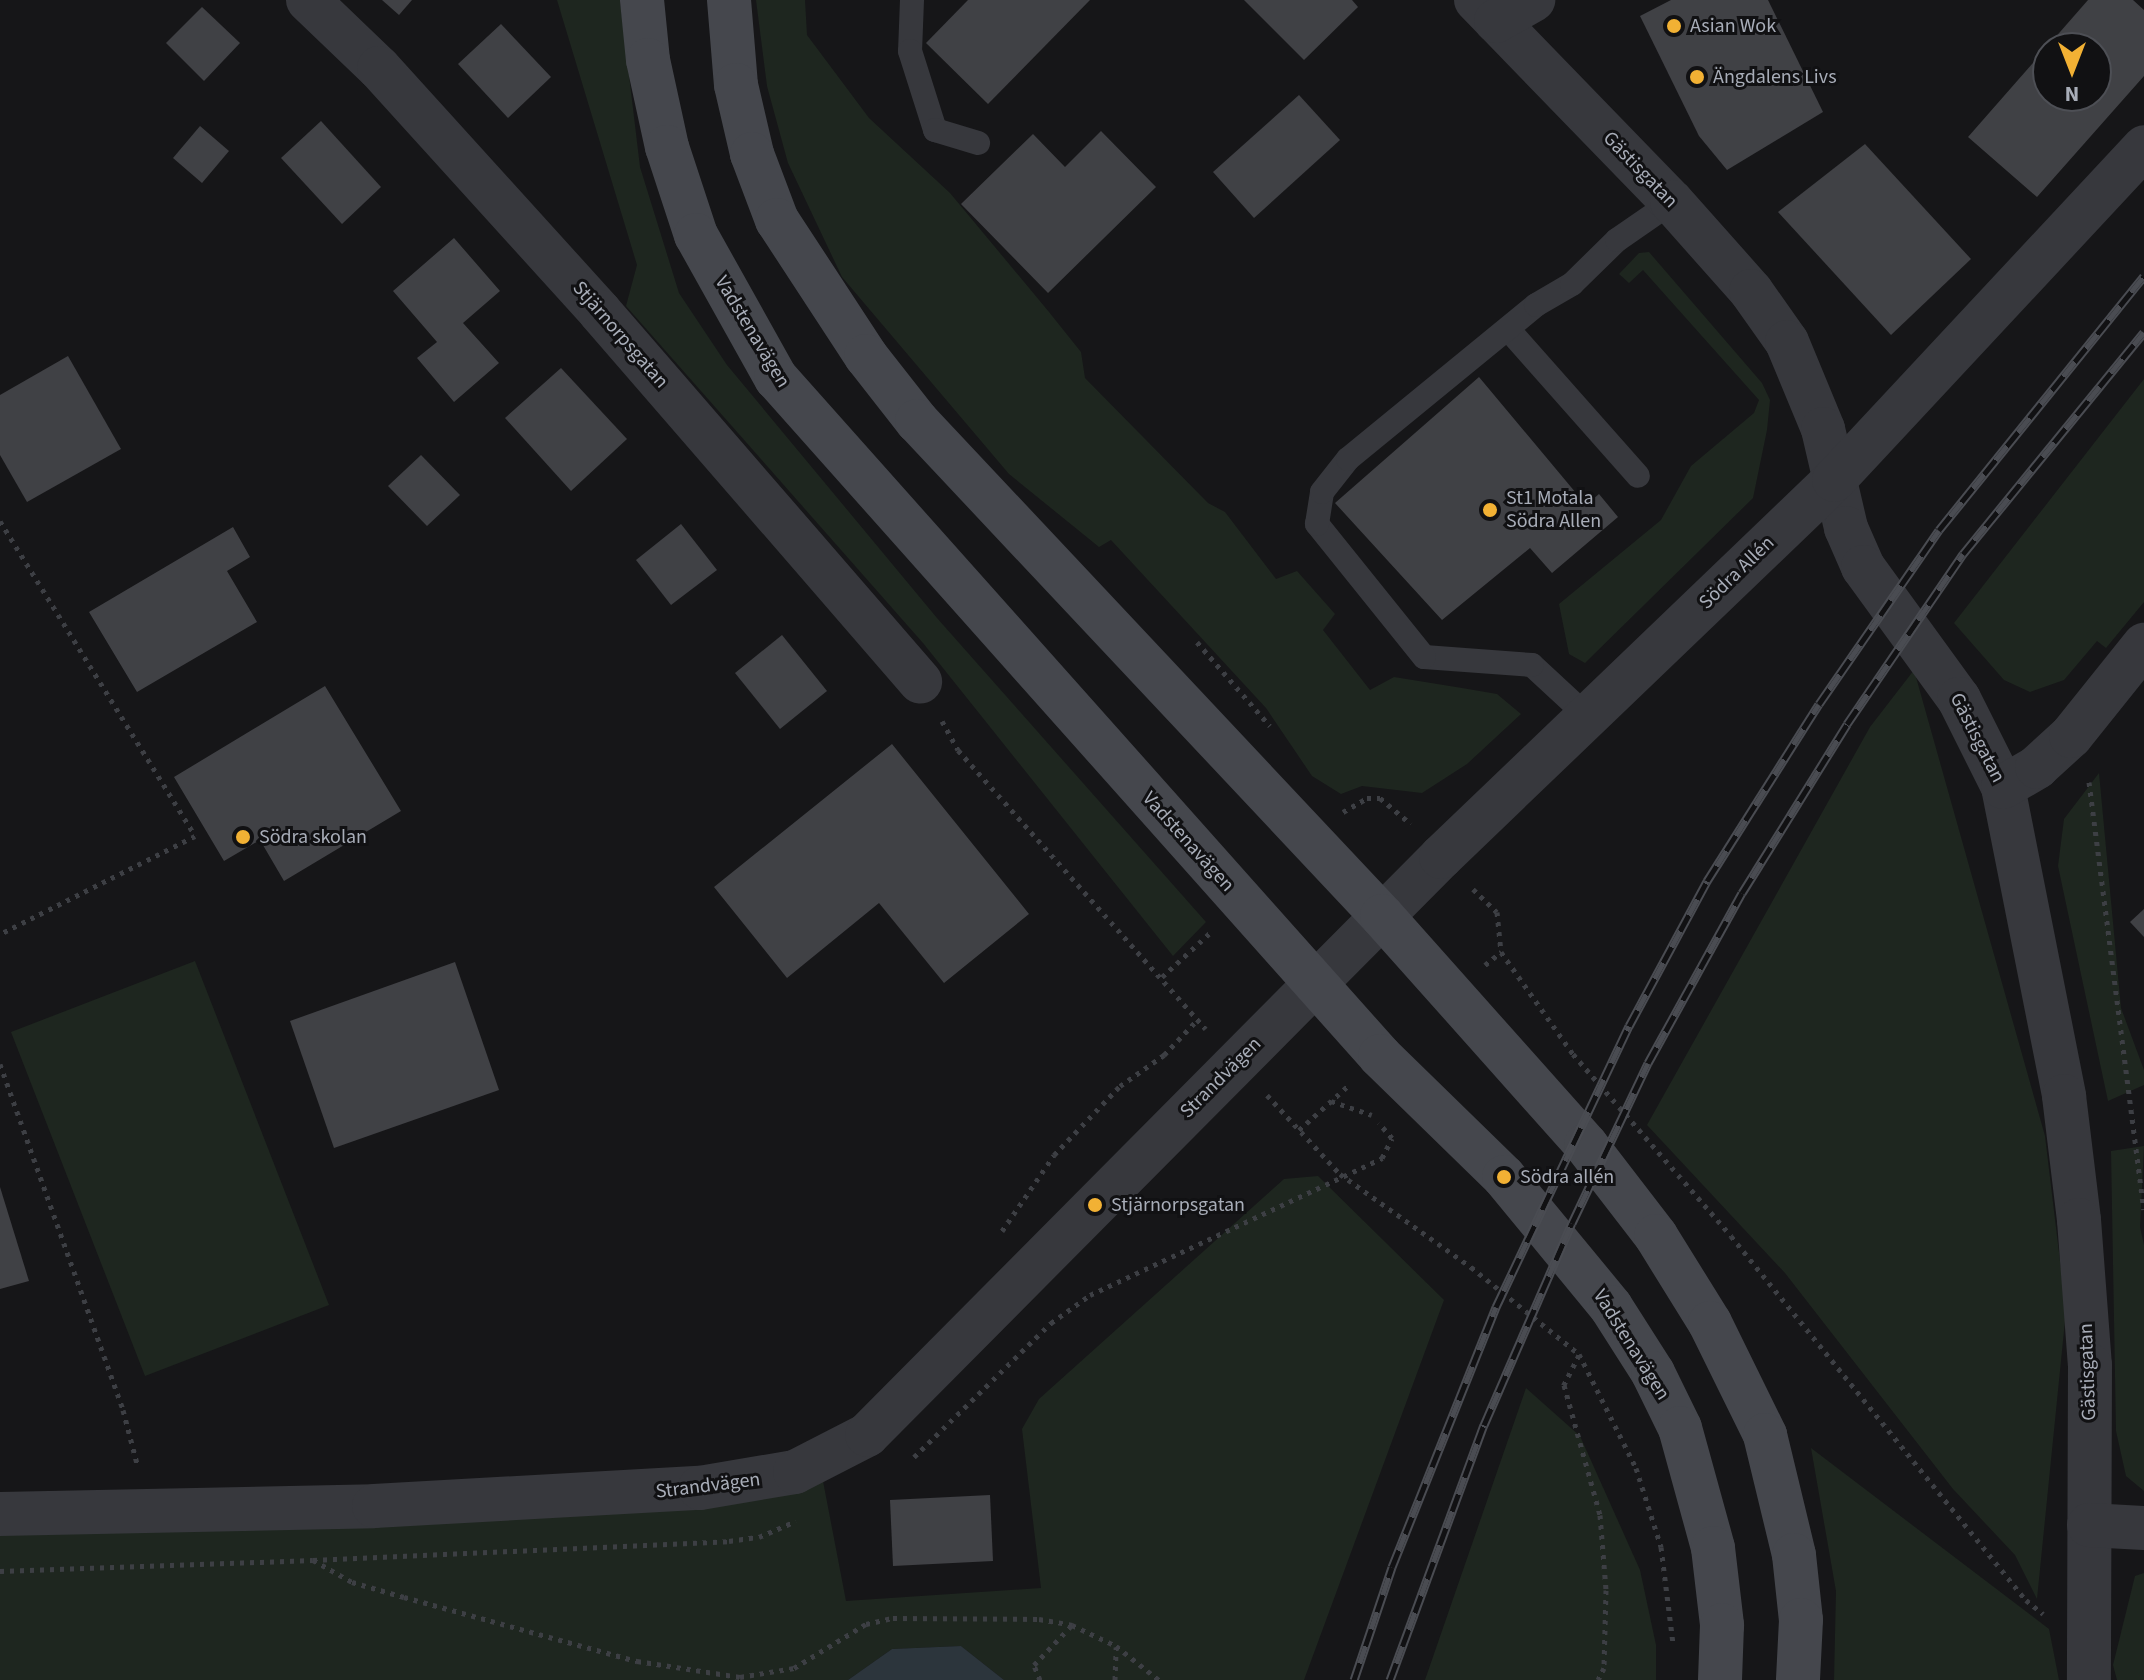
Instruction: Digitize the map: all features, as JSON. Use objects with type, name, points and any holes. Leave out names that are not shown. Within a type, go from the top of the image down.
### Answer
[{"type":"main road","name":"Vadstenavägen","points":[[642,0],[648,60],[667,147],[696,235],[776,378],[1380,1056],[1504,1177],[1611,1307],[1653,1373],[1680,1428],[1713,1548],[1722,1625],[1720,1680]]},
{"type":"main road","points":[[729,0],[736,85],[752,154],[777,220],[857,344],[917,421],[1382,916],[1586,1145],[1656,1236],[1710,1323],[1765,1435],[1782,1494],[1801,1620],[1798,1680]]},
{"type":"street","name":"Stjärnorpsgatan","points":[[308,0],[379,68],[600,312],[920,682]]},
{"type":"street","name":"Gästisgatan","points":[[1502,7],[1751,291],[1787,342],[1804,374],[1863,567],[1959,699],[2003,787],[2034,931],[2071,1158],[2090,1365],[2088,1661]]},
{"type":"street","name":"Södra Allén","points":[[1315,984],[1587,716],[1834,480],[2144,147]]},
{"type":"street","points":[[2003,787],[2037,767],[2071,736],[2144,645]]},
{"type":"street","name":"Strandvägen","points":[[0,1514],[606,1497],[751,1483],[795,1472],[867,1435],[899,1408],[1315,984]]},
{"type":"street","points":[[2089,1525],[2144,1528]]},
{"type":"lane","points":[[912,0],[910,51],[935,130],[978,143]]},
{"type":"lane","points":[[1587,716],[1532,665],[1424,657],[1317,524],[1322,492],[1348,459],[1508,329],[1572,284],[1617,240],[1672,202]]},
{"type":"lane","points":[[1508,329],[1638,476]]},
{"type":"path","points":[[0,521],[195,836],[0,934]]},
{"type":"path","points":[[920,682],[958,750],[1236,1063],[1340,1174],[1471,1267],[1579,1354],[1636,1468],[1661,1547],[1674,1653]]},
{"type":"path","points":[[2071,736],[2088,775],[2144,1209]]},
{"type":"path","points":[[1501,952],[1573,1054],[1851,1379],[2026,1600],[2088,1661]]},
{"type":"path","points":[[995,1243],[1054,1155],[1120,1086],[1164,1055],[1198,1019]]},
{"type":"path","points":[[0,1064],[123,1410],[138,1467]]},
{"type":"path","points":[[1331,1101],[1373,1116],[1392,1138],[1382,1158],[1340,1174]]},
{"type":"path","points":[[1579,1354],[1564,1385],[1600,1515],[1606,1590],[1604,1668],[1598,1680]]},
{"type":"path","points":[[0,1571],[313,1560],[352,1582],[637,1661],[740,1677],[794,1668],[866,1624],[893,1618],[1008,1617],[1072,1625],[1116,1646],[1159,1680]]},
{"type":"path","points":[[1040,1680],[1034,1665],[1072,1625]]},
{"type":"path","points":[[1115,1680],[1116,1646]]},
{"type":"shaded area","points":[[557,0],[620,0],[640,167],[679,293],[727,365],[937,618],[1206,922],[1173,956],[923,643],[626,306],[637,265]]},
{"type":"shaded area","points":[[756,0],[805,0],[807,35],[869,118],[950,193],[1049,312],[1081,352],[1085,378],[1208,503],[1225,512],[1276,579],[1297,571],[1335,614],[1323,630],[1370,690],[1394,677],[1497,694],[1521,714],[1467,764],[1422,793],[1362,786],[1341,794],[1312,776],[1266,708],[1111,540],[1099,547],[1009,474],[842,277],[788,163],[767,86]]},
{"type":"shaded area","points":[[1649,252],[1762,383],[1770,400],[1767,430],[1753,498],[1585,663],[1569,654],[1559,604],[1661,520],[1691,466],[1754,413],[1759,400],[1643,270],[1629,283],[1619,274],[1639,253]]},
{"type":"shaded area","points":[[2144,379],[2144,602],[2106,648],[2097,641],[2064,680],[2030,692],[2004,680],[1954,623]]},
{"type":"shaded area","points":[[1914,670],[2045,1136],[2066,1311],[2037,1599],[2015,1555],[1953,1489],[1785,1273],[1647,1125],[1870,727]]},
{"type":"shaded area","points":[[2099,773],[2121,1008],[2144,1070],[2144,1085],[2108,1101],[2058,866],[2064,819]]},
{"type":"shaded area","points":[[195,961],[329,1305],[145,1376],[11,1032]]},
{"type":"shaded area","points":[[2144,1146],[2140,1227],[2144,1245],[2144,1491],[2126,1476],[2116,1431],[2111,1151]]},
{"type":"shaded area","points":[[1318,1176],[1444,1300],[1304,1680],[1004,1680],[961,1646],[892,1649],[848,1680],[0,1680],[0,1522],[642,1507],[818,1455],[846,1601],[1041,1588],[1022,1429],[1039,1399],[1284,1179]]},
{"type":"shaded area","points":[[1526,1388],[1580,1436],[1640,1570],[1656,1645],[1656,1680],[1425,1680]]},
{"type":"shaded area","points":[[1811,1448],[2049,1629],[2059,1680],[1834,1680],[1836,1591]]},
{"type":"shaded area","points":[[2144,1573],[2144,1680],[2117,1680],[2113,1665],[2135,1576]]},
{"type":"shaded area","points":[[961,1646],[1004,1680],[848,1680],[892,1649]]},
{"type":"building","points":[[382,0],[412,0],[399,15]]},
{"type":"building","points":[[968,0],[1090,0],[988,104],[926,43]]},
{"type":"building","points":[[1244,0],[1352,0],[1358,7],[1304,60]]},
{"type":"building","points":[[1671,0],[1768,0],[1823,112],[1727,170],[1699,136],[1640,16]]},
{"type":"building","points":[[2088,0],[2133,0],[2144,10],[2144,76],[2037,197],[1968,137],[2032,64],[2032,112],[2112,112],[2112,32],[2060,32]]},
{"type":"building","points":[[202,7],[240,43],[204,81],[166,43]]},
{"type":"building","points":[[501,24],[551,77],[508,118],[458,64]]},
{"type":"building","points":[[1299,95],[1340,140],[1254,218],[1213,172]]},
{"type":"building","points":[[321,121],[381,187],[342,224],[281,158]]},
{"type":"building","points":[[200,126],[229,151],[202,183],[173,158]]},
{"type":"building","points":[[1101,131],[1156,187],[1048,293],[961,204],[1033,134],[1065,167]]},
{"type":"building","points":[[1865,144],[1971,259],[1891,335],[1778,212]]},
{"type":"building","points":[[454,238],[500,291],[463,323],[499,363],[454,402],[417,358],[437,342],[393,291]]},
{"type":"building","points":[[68,356],[121,449],[27,502],[0,455],[0,395]]},
{"type":"building","points":[[561,368],[627,439],[571,491],[505,418]]},
{"type":"building","points":[[1479,377],[1586,505],[1599,494],[1618,517],[1552,573],[1530,548],[1442,620],[1335,503]]},
{"type":"building","points":[[421,455],[460,495],[427,526],[388,486]]},
{"type":"building","points":[[681,524],[717,570],[671,605],[636,560]]},
{"type":"building","points":[[233,527],[250,557],[227,571],[257,622],[137,692],[89,612]]},
{"type":"building","points":[[782,635],[827,691],[780,729],[735,673]]},
{"type":"building","points":[[325,686],[401,811],[284,881],[260,840],[224,861],[174,777]]},
{"type":"building","points":[[892,744],[1029,914],[944,983],[879,903],[787,978],[714,887]]},
{"type":"building","points":[[2144,909],[2144,937],[2130,922]]},
{"type":"building","points":[[455,962],[499,1090],[334,1148],[290,1021]]},
{"type":"building","points":[[0,1187],[29,1281],[0,1289]]},
{"type":"building","points":[[990,1495],[993,1561],[893,1566],[890,1500]]},
{"type":"railway","points":[[1354,1680],[1392,1567],[1496,1307],[1629,1026],[1707,881],[1819,704],[1939,530],[2144,276]]},
{"type":"railway","points":[[1390,1680],[1484,1425],[1572,1223],[1648,1063],[1742,893],[1847,724],[1963,554],[2144,332]]},
{"type":"place","name":"Asian Wok","points":[[1674,26]]},
{"type":"place","name":"Ängdalens Livs","points":[[1697,77]]},
{"type":"place","name":"St1 Motala Södra Allen","points":[[1490,510]]},
{"type":"place","name":"Södra skolan","points":[[243,837]]},
{"type":"place","name":"Södra allén","points":[[1504,1177]]},
{"type":"place","name":"Stjärnorpsgatan","points":[[1095,1205]]}]
